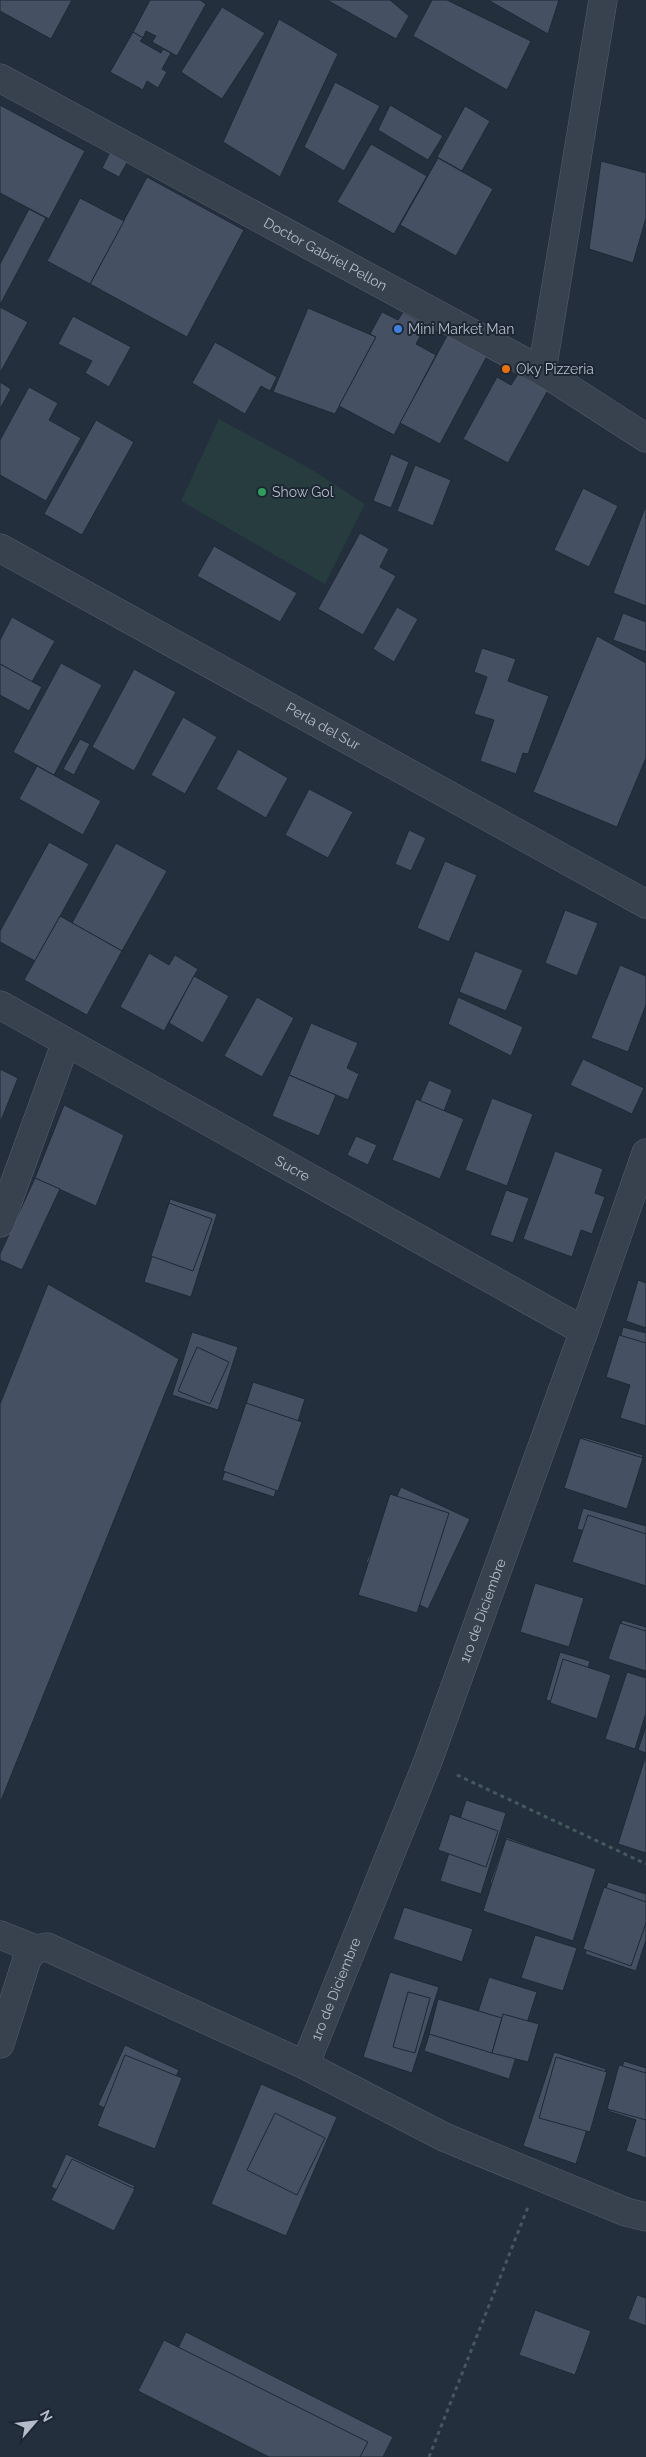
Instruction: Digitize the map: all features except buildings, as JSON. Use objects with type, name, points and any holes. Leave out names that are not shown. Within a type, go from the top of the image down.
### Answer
[{"type":"street","points":[[542,371],[603,0]]},
{"type":"street","name":"Doctor Gabriel Pellon","points":[[0,78],[542,371],[646,438]]},
{"type":"street","name":"Perla del Sur","points":[[0,548],[646,904]]},
{"type":"street","name":"Sucre","points":[[0,1005],[584,1331]]},
{"type":"street","points":[[0,1223],[66,1042]]},
{"type":"street","name":"1ro de Diciembre","points":[[305,2065],[428,1761],[584,1331],[646,1153]]},
{"type":"street","points":[[0,1935],[34,1949],[47,1948],[305,2065],[444,2137],[646,2217]]},
{"type":"street","points":[[0,2044],[27,1959],[34,1949]]},
{"type":"path","points":[[428,1761],[646,1864]]},
{"type":"path","points":[[429,2457],[540,2176]]},
{"type":"green space","points":[[219,419],[309,468],[365,504],[325,584],[181,501]]},
{"type":"place","name":"Mini Market Man","points":[[398,329]]},
{"type":"place","name":"Oky Pizzeria","points":[[506,369]]},
{"type":"place","name":"Show Gol","points":[[262,492]]}]
